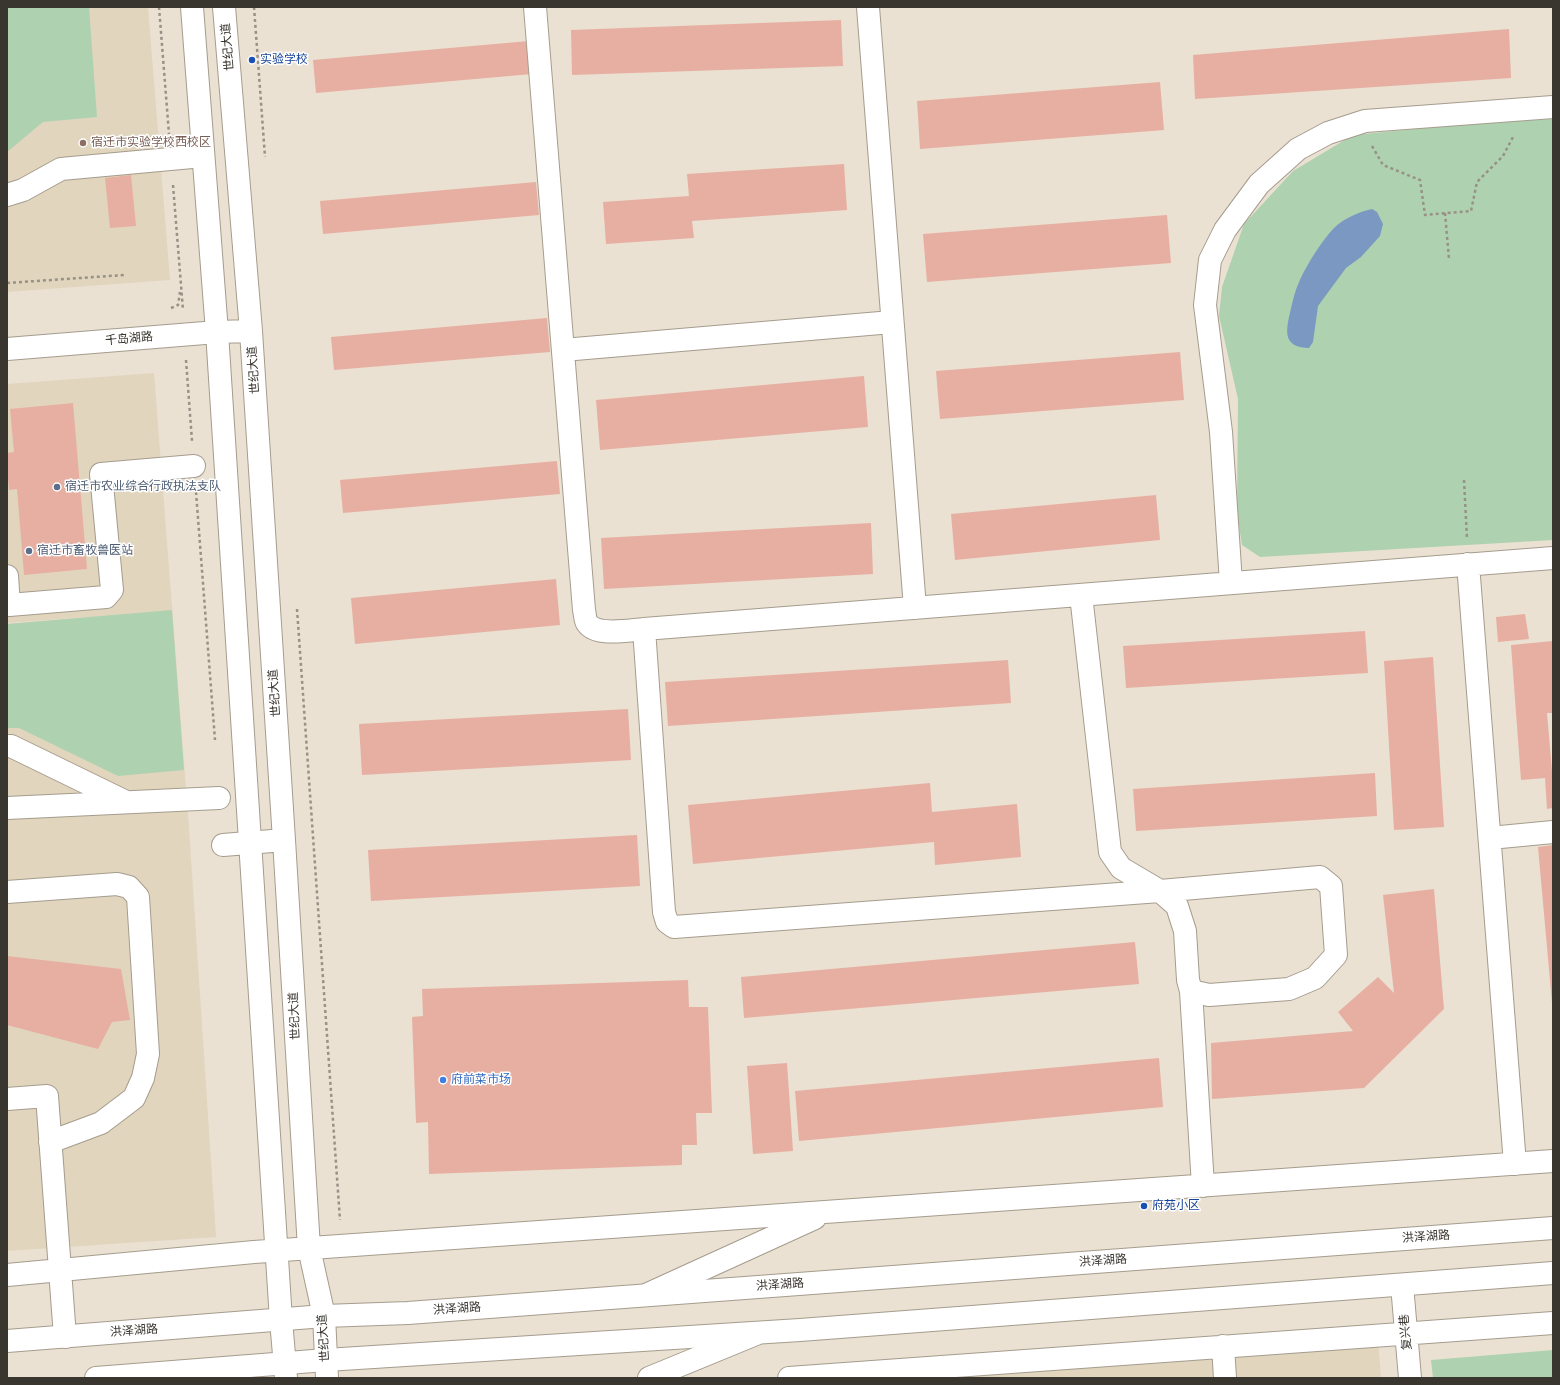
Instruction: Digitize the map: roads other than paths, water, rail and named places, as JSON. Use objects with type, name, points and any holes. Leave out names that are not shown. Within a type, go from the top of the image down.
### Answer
[{"type":"street","points":[[192,7],[217,332],[281,1320],[286,1371]]},
{"type":"street","name":"世纪大道","points":[[224,7],[251,331],[309,1248],[324,1316],[326,1369]]},
{"type":"street","points":[[535,7],[583,602],[587,622],[598,630],[609,632],[1553,558]]},
{"type":"street","points":[[868,7],[915,608]]},
{"type":"street","points":[[1231,583],[1221,432],[1205,305],[1210,260],[1225,230],[1259,184],[1298,149],[1328,133],[1365,121],[1553,107]]},
{"type":"street","points":[[7,195],[23,190],[61,169],[203,156]]},
{"type":"street","points":[[563,350],[892,322]]},
{"type":"street","name":"千岛湖路","points":[[7,349],[184,334],[251,331]]},
{"type":"street","points":[[7,576],[9,606],[106,597],[112,590],[101,474],[194,466]]},
{"type":"street","points":[[1468,564],[1515,1164]]},
{"type":"street","points":[[1080,595],[1110,852],[1121,868],[1160,891],[1178,906],[1185,931],[1188,980],[1191,991],[1203,1186]]},
{"type":"street","points":[[644,629],[664,912],[667,922],[674,927],[1160,891],[1320,877],[1331,886],[1336,955],[1315,978],[1289,989],[1209,995],[1191,991]]},
{"type":"street","points":[[7,746],[11,746],[127,802]]},
{"type":"street","points":[[7,808],[220,798]]},
{"type":"street","points":[[1490,838],[1553,832]]},
{"type":"street","points":[[223,846],[284,840]]},
{"type":"street","points":[[7,892],[117,884],[129,887],[138,897],[148,1054],[143,1078],[134,1098],[101,1123],[50,1142]]},
{"type":"street","points":[[7,1099],[47,1096],[65,1337]]},
{"type":"street","points":[[7,1275],[309,1248],[1553,1161]]},
{"type":"street","points":[[644,1296],[828,1212]]},
{"type":"street","name":"洪泽湖路","points":[[7,1341],[324,1316],[408,1313],[1553,1228]]},
{"type":"street","points":[[96,1378],[326,1369],[759,1333],[1553,1273]]},
{"type":"street","name":"复兴巷","points":[[1402,1285],[1410,1378]]},
{"type":"street","points":[[789,1378],[1553,1323]]},
{"type":"street","points":[[650,1378],[759,1333]]},
{"type":"street","points":[[1223,1346],[1225,1378]]},
{"type":"water","points":[[1372,209],[1377,212],[1383,224],[1380,236],[1361,257],[1346,268],[1318,306],[1313,342],[1309,348],[1301,347],[1292,343],[1288,335],[1288,324],[1296,290],[1306,268],[1324,240],[1338,224],[1352,216]]},
{"type":"place","name":"实验学校","points":[[252,60]]},
{"type":"place","name":"宿迁市实验学校西校区","points":[[83,143]]},
{"type":"place","name":"宿迁市农业综合行政执法支队","points":[[57,487]]},
{"type":"place","name":"宿迁市畜牧兽医站","points":[[29,551]]},
{"type":"place","name":"府前菜市场","points":[[443,1080]]},
{"type":"place","name":"府苑小区","points":[[1144,1206]]}]
